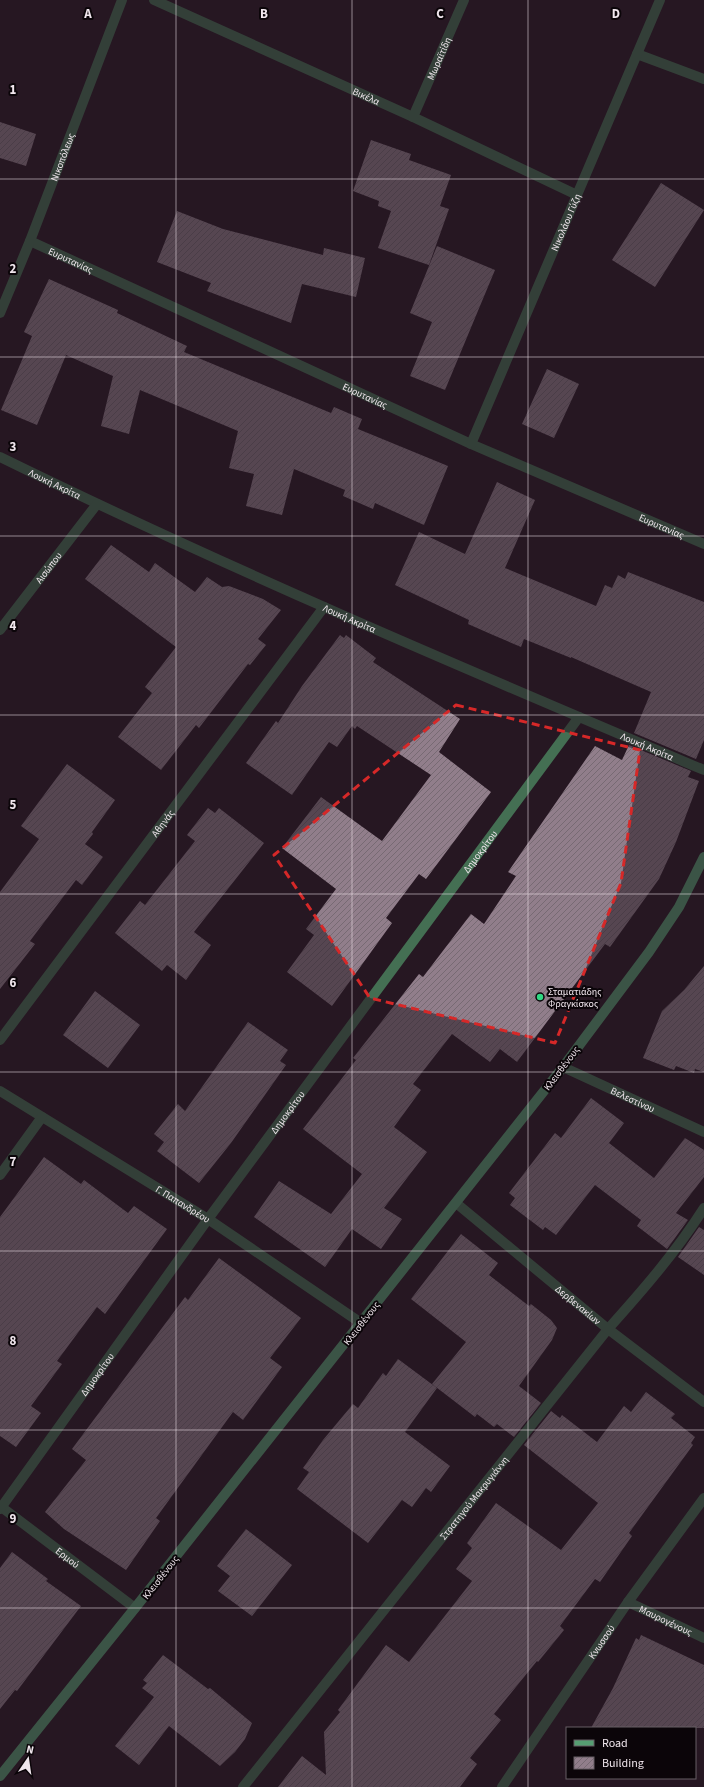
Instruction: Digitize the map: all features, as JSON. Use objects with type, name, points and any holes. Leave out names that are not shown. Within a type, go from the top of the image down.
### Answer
[{"type":"main road","name":"Κλεισθένους","points":[[0,1776],[456,1204],[563,1067],[649,952],[679,907],[704,857]]},
{"type":"street","name":"Νικοπόλεως","points":[[0,313],[30,241],[122,0]]},
{"type":"street","name":"Βικέλα","points":[[154,0],[413,117],[577,195]]},
{"type":"street","name":"Μωραϊτίδη","points":[[413,117],[464,0]]},
{"type":"street","name":"Νικολάου Γύζη","points":[[471,444],[660,0]]},
{"type":"street","points":[[637,54],[704,79]]},
{"type":"street","name":"Ευρυτανίας","points":[[30,241],[471,444],[704,544]]},
{"type":"street","name":"Λουκή Ακρίτα","points":[[0,457],[97,504],[324,606],[704,770]]},
{"type":"street","name":"Αισώπου","points":[[0,630],[97,504]]},
{"type":"street","name":"Αθηνάς","points":[[0,1040],[324,606]]},
{"type":"street","name":"Δημοκρίτου","points":[[0,1508],[208,1219],[579,717]]},
{"type":"street","name":"Βελεστίνου","points":[[563,1067],[704,1132]]},
{"type":"street","name":"Γ. Παπανδρέου","points":[[0,1091],[208,1219],[361,1323]]},
{"type":"street","points":[[0,1176],[42,1117]]},
{"type":"street","name":"Δερβενακίων","points":[[456,1204],[608,1329],[704,1402]]},
{"type":"street","name":"Στρατηγού Μακρυγιάννη","points":[[243,1787],[608,1329],[684,1239],[704,1208]]},
{"type":"street","name":"Κνωσσού","points":[[502,1787],[628,1602],[704,1498]]},
{"type":"street","name":"Ερμού","points":[[0,1508],[135,1608]]},
{"type":"street","name":"Μαυρογένους","points":[[628,1602],[704,1638]]},
{"type":"highlighted area","points":[[456,705],[640,750],[621,883],[555,1043],[370,998],[274,855]]},
{"type":"building","points":[[0,122],[36,134],[26,166],[0,158]]},
{"type":"building","points":[[371,140],[411,154],[409,160],[451,175],[440,206],[449,209],[429,265],[378,248],[391,211],[378,206],[379,201],[353,191]]},
{"type":"building","points":[[661,183],[704,210],[655,287],[612,260]]},
{"type":"building","points":[[177,211],[223,229],[323,255],[324,248],[365,258],[356,297],[302,284],[291,323],[207,291],[211,283],[157,262]]},
{"type":"building","points":[[437,246],[495,270],[445,390],[410,376],[432,322],[410,313]]},
{"type":"building","points":[[49,279],[118,310],[117,313],[187,346],[184,352],[331,413],[334,407],[362,419],[358,429],[448,466],[424,525],[375,503],[373,509],[343,496],[345,490],[294,469],[282,515],[246,506],[254,474],[229,468],[238,431],[140,390],[129,434],[101,426],[113,376],[66,355],[37,425],[1,410],[32,336],[24,332]]},
{"type":"building","points":[[547,369],[579,384],[554,438],[522,424]]},
{"type":"building","points":[[497,482],[535,500],[505,568],[596,606],[605,585],[612,588],[618,575],[625,579],[628,572],[704,602],[704,740],[696,759],[634,733],[651,692],[571,657],[524,639],[521,647],[468,624],[469,620],[395,585],[419,532],[465,554]]},
{"type":"building","points":[[111,545],[149,572],[155,563],[195,592],[207,577],[222,587],[229,586],[263,599],[281,610],[258,639],[266,645],[250,665],[248,664],[199,728],[196,725],[161,770],[118,737],[152,693],[145,687],[176,647],[85,579]]},
{"type":"building","points":[[340,635],[344,638],[346,635],[376,658],[373,662],[460,719],[439,752],[491,792],[426,879],[419,874],[386,918],[392,923],[332,1006],[287,972],[314,935],[306,929],[336,889],[282,848],[321,797],[382,841],[431,775],[357,726],[355,729],[352,726],[337,747],[329,742],[292,795],[246,763],[276,721],[278,723],[302,686]]},
{"type":"building","points":[[629,745],[691,771],[688,777],[699,781],[676,842],[659,879],[610,947],[605,944],[517,1062],[500,1049],[490,1062],[452,1034],[413,1084],[421,1090],[394,1127],[427,1152],[384,1208],[402,1219],[381,1249],[352,1229],[325,1267],[254,1217],[279,1181],[331,1214],[362,1174],[303,1129],[356,1060],[353,1058],[419,974],[423,977],[471,914],[484,924],[516,876],[508,872],[595,746],[622,760]]},
{"type":"building","points":[[67,764],[115,800],[85,844],[103,857],[82,885],[76,880],[30,941],[35,944],[0,989],[0,892],[39,839],[21,826]]},
{"type":"building","points":[[208,808],[215,813],[219,808],[264,843],[194,932],[211,945],[186,980],[167,965],[162,971],[115,933],[140,901],[145,905],[195,841],[187,835]]},
{"type":"building","points":[[704,966],[704,1072],[695,1069],[694,1073],[676,1066],[674,1070],[643,1058],[662,1011],[684,990]]},
{"type":"building","points":[[95,991],[140,1025],[108,1068],[63,1035]]},
{"type":"building","points":[[248,1022],[288,1050],[280,1061],[286,1065],[231,1143],[199,1183],[157,1151],[164,1142],[154,1134],[178,1104],[185,1111]]},
{"type":"building","points":[[591,1098],[624,1123],[609,1143],[654,1178],[685,1138],[704,1150],[704,1177],[676,1213],[688,1220],[667,1249],[637,1226],[641,1220],[595,1185],[556,1235],[545,1227],[543,1230],[510,1205],[515,1198],[509,1193],[555,1133],[561,1138]]},
{"type":"building","points":[[44,1157],[81,1184],[84,1180],[128,1213],[134,1206],[167,1229],[105,1314],[97,1307],[57,1361],[62,1364],[31,1406],[41,1413],[16,1447],[0,1436],[0,1217]]},
{"type":"building","points":[[699,1227],[704,1230],[704,1275],[678,1257]]},
{"type":"building","points":[[461,1234],[498,1263],[489,1275],[529,1306],[531,1304],[551,1320],[557,1328],[552,1340],[519,1386],[541,1403],[514,1437],[497,1424],[494,1427],[477,1414],[475,1417],[432,1384],[466,1342],[411,1299]]},
{"type":"building","points":[[219,1258],[301,1318],[270,1358],[282,1367],[243,1420],[233,1412],[156,1518],[160,1521],[126,1570],[64,1529],[45,1512],[86,1460],[72,1449],[185,1297],[188,1300]]},
{"type":"building","points":[[398,1359],[437,1388],[405,1432],[450,1466],[431,1492],[426,1488],[412,1507],[402,1500],[368,1543],[297,1489],[309,1472],[303,1468],[323,1440],[353,1404],[358,1408],[383,1373],[386,1376]]},
{"type":"building","points":[[646,1392],[675,1414],[671,1418],[695,1437],[691,1443],[693,1445],[629,1533],[632,1536],[600,1582],[595,1579],[560,1626],[564,1630],[494,1714],[501,1720],[470,1758],[477,1764],[460,1787],[278,1787],[302,1756],[326,1775],[324,1732],[340,1712],[338,1710],[386,1645],[409,1662],[472,1581],[456,1569],[472,1548],[467,1543],[496,1503],[561,1550],[598,1503],[524,1445],[551,1411],[560,1418],[562,1415],[597,1442],[624,1406],[631,1412]]},
{"type":"building","points":[[246,1529],[292,1565],[252,1616],[218,1591],[230,1576],[217,1566]]},
{"type":"building","points":[[12,1552],[48,1579],[46,1581],[81,1606],[17,1691],[15,1690],[0,1709],[0,1568]]},
{"type":"building","points":[[641,1635],[704,1665],[704,1728],[592,1727],[613,1688],[636,1638],[639,1640]]},
{"type":"building","points":[[163,1655],[208,1689],[210,1688],[252,1723],[245,1739],[235,1752],[220,1766],[169,1726],[139,1765],[115,1746],[154,1697],[142,1688],[147,1683],[143,1680]]},
{"type":"place","name":"Σταματιάδης Φραγκίσκος","points":[[540,997]]}]
